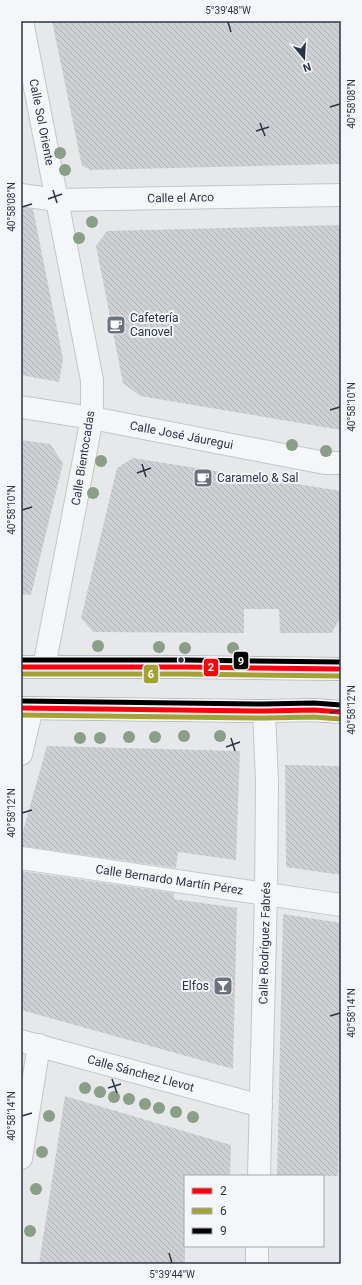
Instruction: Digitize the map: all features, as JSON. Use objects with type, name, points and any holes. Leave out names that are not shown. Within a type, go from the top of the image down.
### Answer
[{"type":"highway","points":[[21,667],[341,669]]},
{"type":"highway","points":[[26,708],[264,711],[314,710],[341,712]]},
{"type":"street","name":"Calle Sol Oriente","points":[[22,21],[57,200]]},
{"type":"street","name":"Calle el Arco","points":[[21,195],[57,200],[341,194]]},
{"type":"street","name":"Calle Bientocadas","points":[[44,668],[92,418],[92,380],[57,200]]},
{"type":"street","name":"Calle José Jáuregui","points":[[21,407],[92,418],[325,463],[341,463]]},
{"type":"street","points":[[21,754],[26,708]]},
{"type":"street","name":"Calle Rodríguez Fabrés","points":[[259,1175],[266,894],[267,782],[264,711]]},
{"type":"street","name":"Calle Bernardo Martín Pérez","points":[[21,858],[341,905]]},
{"type":"street","points":[[21,1158],[32,1082],[30,1043]]},
{"type":"street","name":"Calle Sánchez Llevot","points":[[30,1043],[261,1106]]},
{"type":"street","points":[[257,1247],[257,1264]]},
{"type":"building","points":[[52,21],[341,21],[341,164],[91,170],[82,166]]},
{"type":"building","points":[[21,209],[33,209],[63,359],[59,382],[21,375]]},
{"type":"building","points":[[341,225],[341,430],[140,396],[123,383],[96,246],[107,231]]},
{"type":"building","points":[[21,440],[50,444],[63,463],[31,595],[21,594]]},
{"type":"building","points":[[133,458],[341,491],[341,616],[332,633],[280,633],[279,609],[244,609],[244,633],[93,632],[81,618],[117,468]]},
{"type":"building","points":[[47,746],[240,751],[236,860],[178,852],[176,868],[21,846],[21,838]]},
{"type":"building","points":[[285,765],[340,766],[339,806],[341,805],[341,875],[286,867]]},
{"type":"building","points":[[21,871],[174,893],[174,899],[237,908],[233,1069],[21,1010]]},
{"type":"building","points":[[283,914],[341,923],[341,1081],[338,1176],[277,1175]]},
{"type":"building","points":[[65,1096],[231,1145],[230,1175],[184,1175],[185,1264],[39,1264]]},
{"type":"transit line","name":"9","points":[[21,660],[341,662]]},
{"type":"transit line","name":"2","points":[[21,667],[341,669]]},
{"type":"transit line","name":"6","points":[[21,674],[341,676]]},
{"type":"transit line","name":"9","points":[[21,701],[264,704],[314,703],[341,705]]},
{"type":"transit line","name":"2","points":[[21,708],[264,711],[314,710],[341,712]]},
{"type":"transit line","name":"6","points":[[21,715],[264,718],[314,717],[340,719]]},
{"type":"place","name":"Cafetería Canovel","points":[[116,325]]},
{"type":"place","name":"Caramelo & Sal","points":[[203,478]]},
{"type":"place","name":"Elfos","points":[[223,986]]}]
